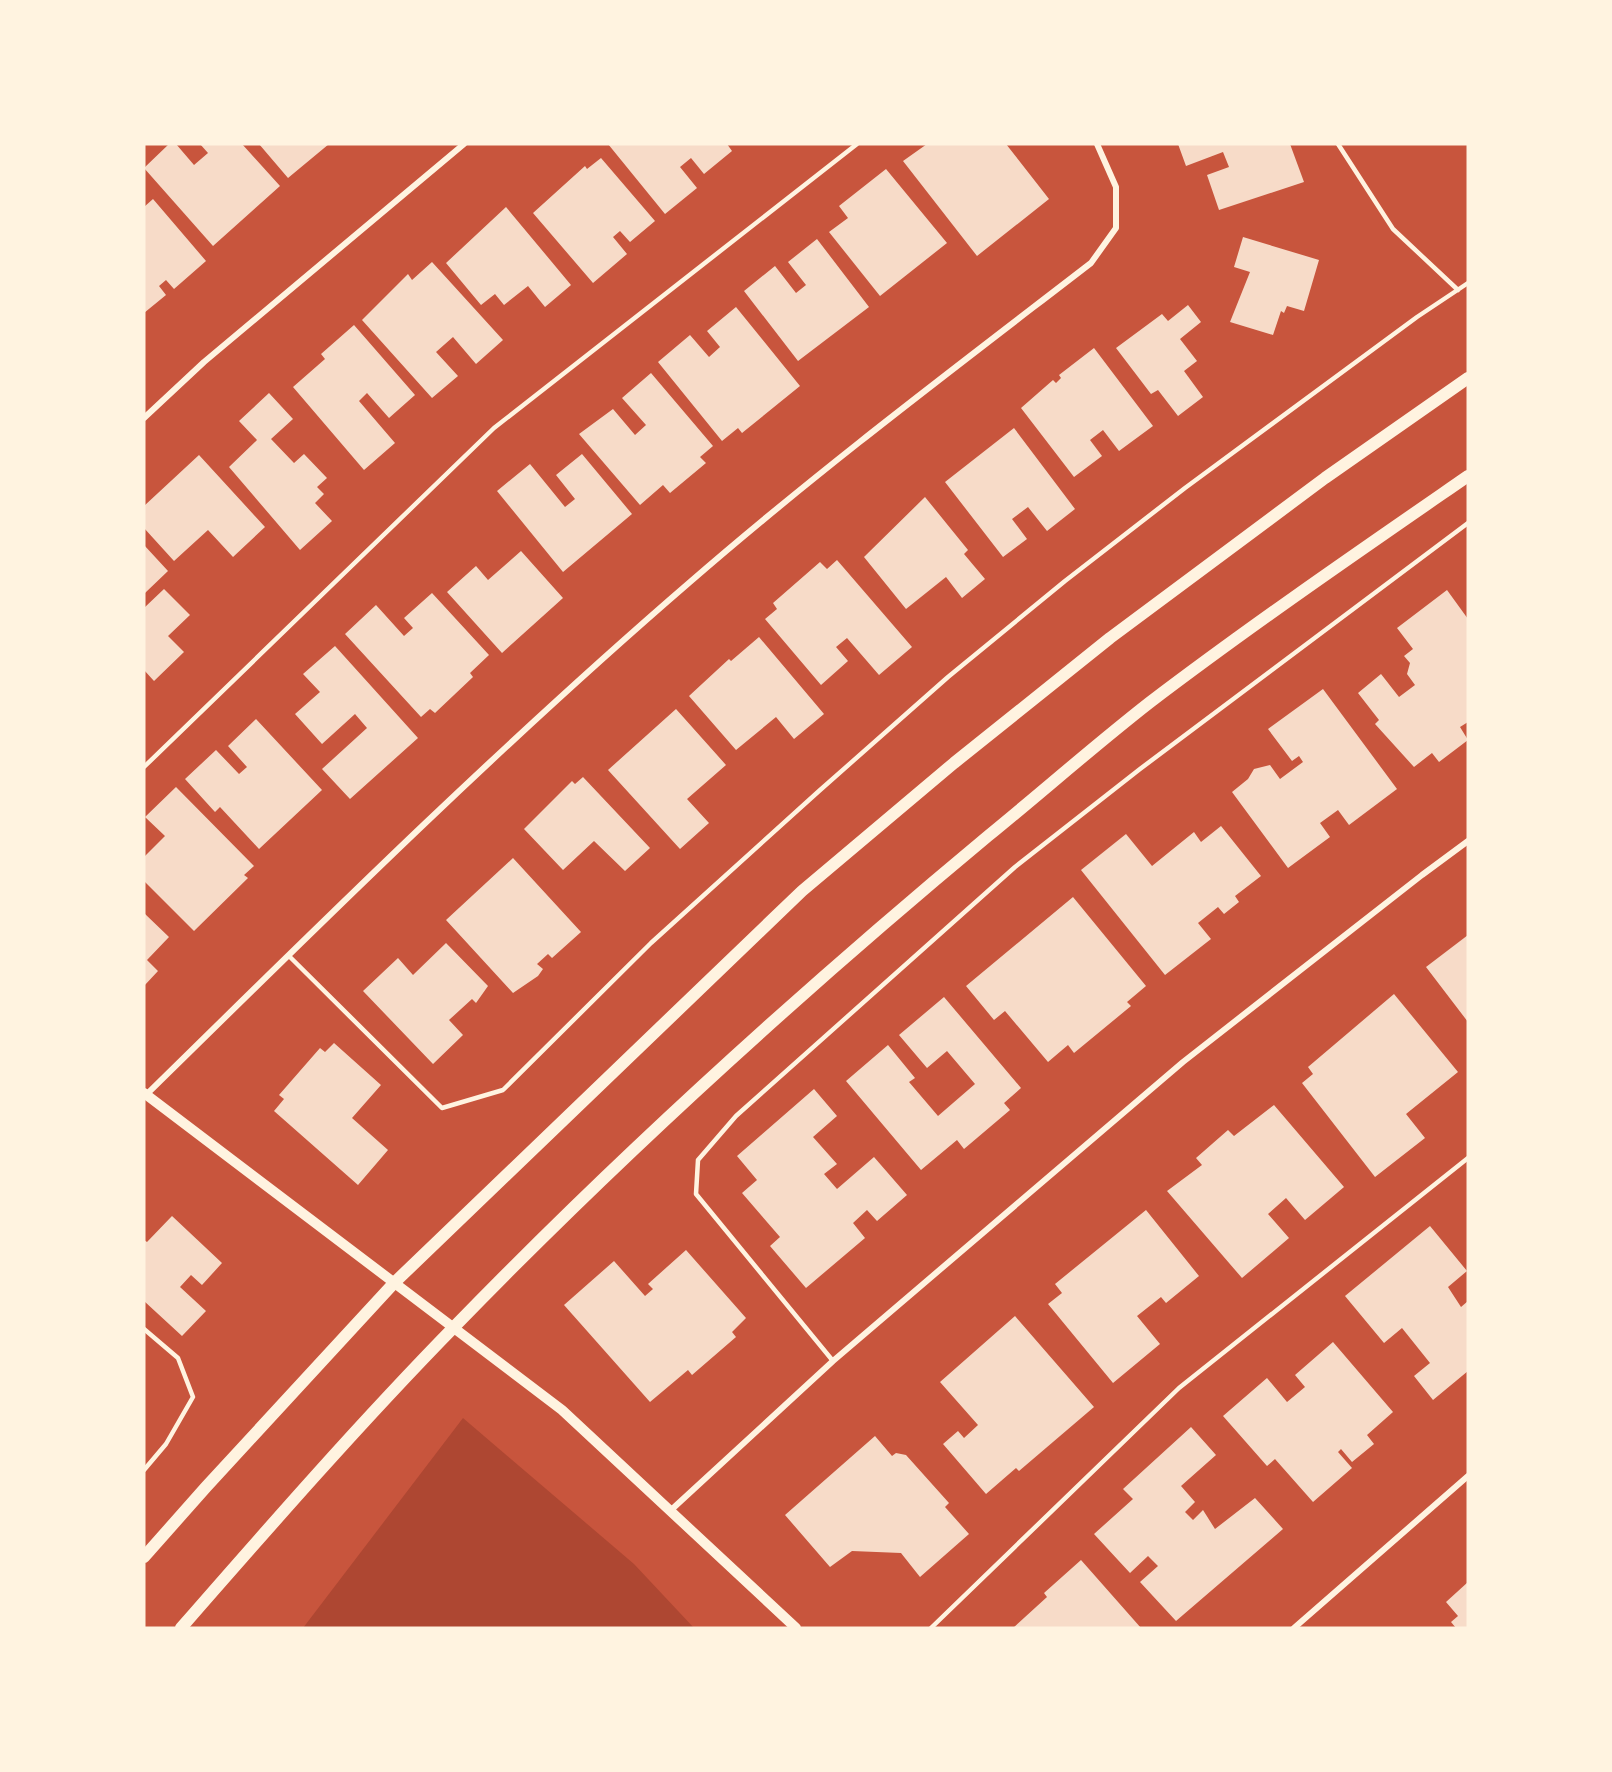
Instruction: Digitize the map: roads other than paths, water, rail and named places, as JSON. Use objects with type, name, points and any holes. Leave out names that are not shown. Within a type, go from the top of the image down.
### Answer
[{"type":"main road","points":[[144,1557],[394,1283],[811,884],[954,764],[1110,638],[1325,478],[1468,378]]},
{"type":"main road","points":[[181,1628],[276,1519],[453,1327],[639,1145],[799,998],[926,888],[1145,706],[1258,621],[1468,476]]},
{"type":"street","points":[[144,418],[204,362],[464,144]]},
{"type":"street","points":[[796,1628],[562,1410],[145,1095],[481,769],[690,582],[861,440],[1091,263],[1116,228],[1116,187],[1097,144]]},
{"type":"street","points":[[670,1511],[832,1361],[1183,1062],[1468,841]]},
{"type":"street","points":[[1294,1628],[1468,1476]]},
{"type":"lane","points":[[144,767],[494,428],[857,144]]},
{"type":"lane","points":[[1338,144],[1394,229],[1458,290]]},
{"type":"lane","points":[[289,956],[441,1108],[502,1090],[651,944],[948,677],[1065,581],[1185,488],[1417,317],[1468,283]]},
{"type":"lane","points":[[832,1361],[696,1194],[698,1160],[736,1116],[1015,867],[1213,713],[1468,523]]},
{"type":"lane","points":[[931,1628],[1179,1388],[1468,1158]]},
{"type":"lane","points":[[144,1329],[178,1358],[193,1396],[166,1444],[144,1470]]}]
